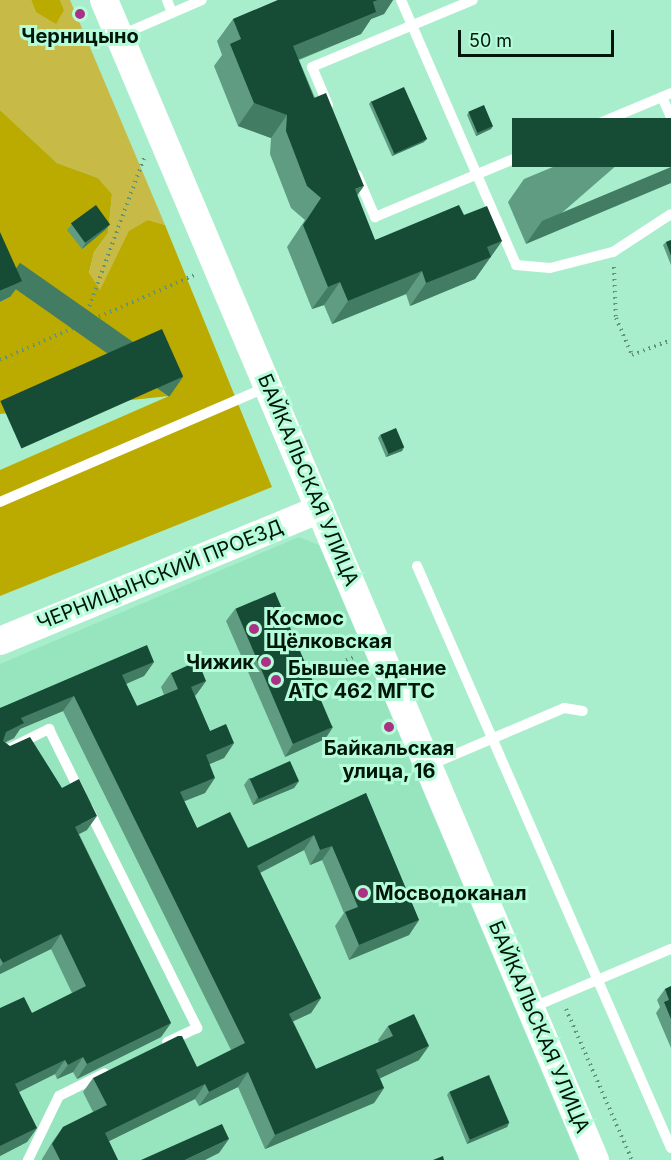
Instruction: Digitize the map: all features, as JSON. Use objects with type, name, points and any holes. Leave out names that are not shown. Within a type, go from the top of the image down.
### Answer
[{"type":"street","name":"БАЙКАЛЬСКАЯ УЛИЦА","points":[[104,0],[430,765],[595,1160]]},
{"type":"street","name":"ЧЕРНИЦЫНСКИЙ ПРОЕЗД","points":[[0,641],[320,509]]},
{"type":"lane","points":[[167,0],[172,13]]},
{"type":"lane","points":[[119,36],[201,0]]},
{"type":"lane","points":[[401,0],[516,265],[550,268],[613,252],[671,214]]},
{"type":"lane","points":[[334,121],[312,67],[473,0]]},
{"type":"lane","points":[[352,164],[375,217],[667,95],[671,117]]},
{"type":"lane","points":[[0,502],[268,386]]},
{"type":"lane","points":[[417,566],[671,1148]]},
{"type":"lane","points":[[430,765],[564,708],[583,711]]},
{"type":"lane","points":[[0,753],[49,729],[197,1028],[155,1049]]},
{"type":"lane","points":[[531,1008],[671,949]]},
{"type":"lane","points":[[28,1160],[59,1096],[112,1070]]},
{"type":"path","points":[[83,324],[146,154]]},
{"type":"path","points":[[613,252],[616,318],[632,355],[671,340]]},
{"type":"path","points":[[0,360],[197,274]]},
{"type":"path","points":[[313,675],[359,655]]},
{"type":"path","points":[[560,995],[632,1160]]},
{"type":"shaded area","points":[[0,0],[31,0],[36,12],[64,10],[60,0],[70,0],[165,225],[148,220],[110,271],[100,291],[89,274],[94,252],[108,233],[112,194],[98,178],[57,163],[0,110]]},
{"type":"shaded area","points":[[31,0],[60,0],[64,10],[56,24],[36,12]]},
{"type":"shaded area","points":[[0,110],[57,163],[98,178],[112,194],[108,233],[94,252],[89,273],[100,290],[129,231],[148,220],[165,225],[272,487],[0,596],[0,470],[169,396],[0,414],[0,302],[10,297],[0,274]]},
{"type":"shaded area","points":[[299,537],[319,545],[579,1160],[0,1160],[0,664]]},
{"type":"building","points":[[278,0],[378,0],[373,2],[376,12],[293,46],[314,98],[326,93],[364,186],[355,189],[375,240],[459,205],[464,215],[487,206],[502,241],[487,247],[491,257],[426,283],[422,271],[348,301],[340,282],[328,287],[303,225],[321,198],[307,186],[286,131],[287,115],[254,103],[230,44],[241,39],[233,19]]},
{"type":"building","points":[[404,87],[427,139],[394,154],[371,102]]},
{"type":"building","points":[[484,105],[493,126],[477,133],[468,112]]},
{"type":"building","points":[[512,118],[671,118],[671,167],[512,167]]},
{"type":"building","points":[[96,205],[110,224],[85,243],[71,223]]},
{"type":"building","points":[[0,232],[22,281],[0,291]]},
{"type":"building","points":[[671,240],[671,256],[666,242]]},
{"type":"building","points":[[162,329],[183,377],[21,448],[0,401]]},
{"type":"building","points":[[396,428],[404,447],[389,454],[380,435]]},
{"type":"building","name":"Бывшее здание АТС 462 МГТС","points":[[275,592],[332,727],[293,744],[235,609]]},
{"type":"building","points":[[147,645],[154,662],[122,675],[137,706],[178,689],[171,673],[198,661],[206,681],[191,687],[210,731],[226,724],[234,743],[206,755],[215,778],[180,792],[197,828],[230,812],[248,848],[366,793],[419,920],[359,945],[345,912],[358,907],[332,846],[320,850],[314,835],[257,866],[321,998],[289,1014],[316,1069],[393,1036],[388,1026],[414,1014],[429,1046],[376,1070],[384,1088],[275,1135],[248,1072],[209,1092],[205,1084],[105,1133],[118,1160],[60,1160],[52,1144],[63,1127],[107,1105],[93,1078],[178,1036],[182,1036],[197,1067],[245,1043],[74,696],[21,718],[24,723],[6,732],[3,741],[10,746],[30,737],[62,788],[79,779],[97,816],[75,827],[171,1023],[87,1064],[83,1057],[68,1065],[65,1060],[15,1084],[37,1128],[0,1146],[0,1008],[24,997],[32,1013],[86,986],[61,934],[3,963],[0,958],[0,708]]},
{"type":"building","points":[[290,761],[299,781],[259,799],[250,779]]},
{"type":"building","points":[[671,986],[671,1019],[664,1002],[669,1000],[665,989]]},
{"type":"building","points":[[489,1075],[509,1123],[470,1140],[449,1092]]},
{"type":"building","points":[[222,1124],[229,1139],[185,1160],[141,1160]]},
{"type":"place","name":"Черницыно","points":[[80,14]]},
{"type":"place","name":"Космос Щёлковская","points":[[254,629]]},
{"type":"place","name":"Чижик","points":[[266,662]]},
{"type":"place","name":"Бывшее здание АТС 462 МГТС","points":[[276,680]]},
{"type":"place","name":"Байкальская улица, 16","points":[[389,727]]},
{"type":"place","name":"Мосводоканал","points":[[363,893]]}]
